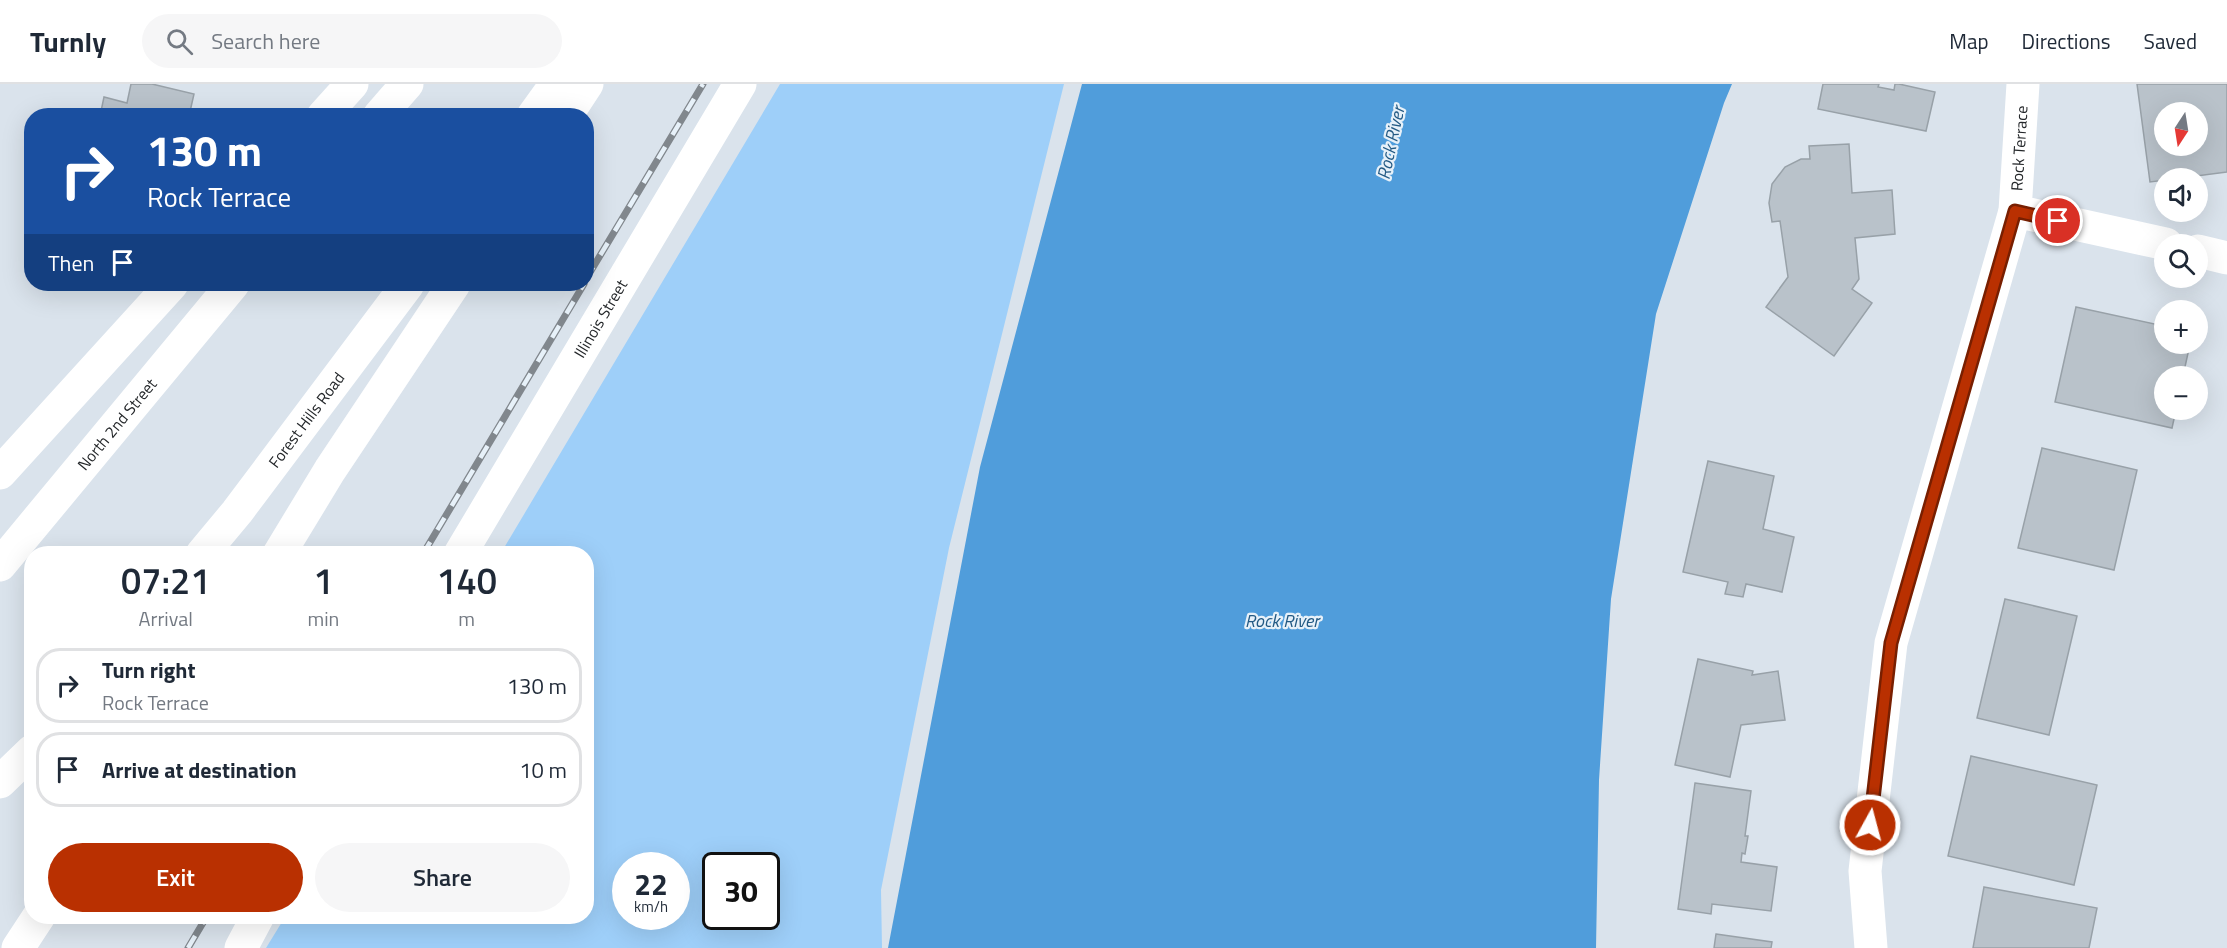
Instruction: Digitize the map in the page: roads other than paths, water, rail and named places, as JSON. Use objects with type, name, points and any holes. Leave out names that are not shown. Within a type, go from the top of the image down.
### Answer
[{"type":"street","points":[[330,108],[352,84]]},
{"type":"street","points":[[386,108],[407,84]]},
{"type":"street","points":[[539,108],[556,84]]},
{"type":"street","points":[[571,108],[587,84]]},
{"type":"street","name":"Illinois Street","points":[[465,546],[740,84]]},
{"type":"street","name":"Rock Terrace","points":[[1871,948],[1865,871],[1891,643],[2015,211],[2023,84]]},
{"type":"street","name":"Rock Terrace","points":[[2015,211],[2154,241]]},
{"type":"street","points":[[2208,253],[2227,258]]},
{"type":"street","points":[[0,473],[166,291]]},
{"type":"street","name":"North 2nd Street","points":[[0,565],[228,291]]},
{"type":"street","name":"Forest Hills Road","points":[[209,546],[237,512],[403,291]]},
{"type":"street","points":[[284,546],[330,470],[449,291]]},
{"type":"street","points":[[0,782],[24,759]]},
{"type":"street","points":[[18,948],[34,924]]},
{"type":"street","points":[[241,948],[254,924]]},
{"type":"water","name":"Rock River","points":[[1082,84],[1732,84],[1656,314],[1611,599],[1599,780],[1596,948],[888,948],[980,467]]},
{"type":"railway","points":[[594,266],[703,84]]},
{"type":"railway","points":[[428,546],[580,291]]},
{"type":"railway","points":[[188,948],[202,924]]}]
